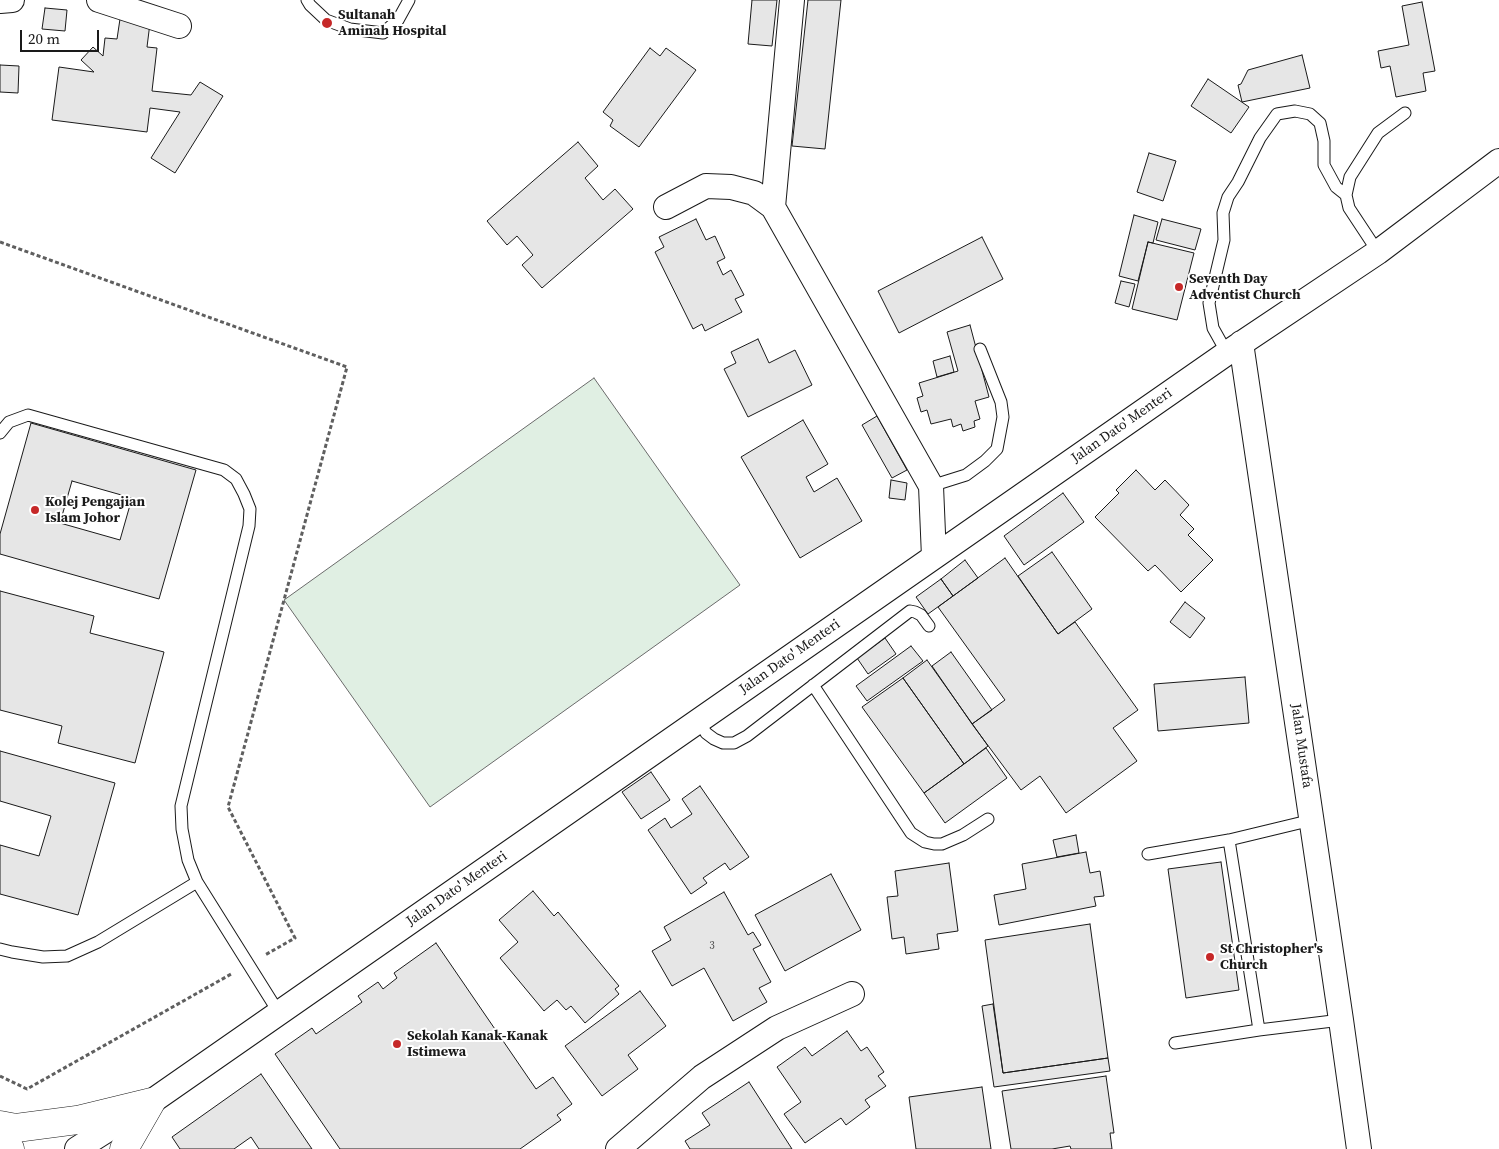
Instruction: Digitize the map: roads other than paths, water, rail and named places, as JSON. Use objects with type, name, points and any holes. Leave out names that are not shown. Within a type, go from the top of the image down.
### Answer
[{"type":"main road","points":[[0,1125],[16,1128],[77,1120],[151,1102]]},
{"type":"main road","points":[[124,1149],[151,1102]]},
{"type":"main road","points":[[0,1143],[10,1149]]},
{"type":"street","points":[[0,1],[12,0]]},
{"type":"street","points":[[99,0],[179,26]]},
{"type":"street","points":[[772,207],[792,0]]},
{"type":"street","name":"Jalan Dato' Menteri","points":[[77,1149],[151,1102],[1234,348],[1378,252],[1499,161]]},
{"type":"street","points":[[666,207],[706,186],[731,187],[754,193],[772,207],[931,486],[934,557]]},
{"type":"street","name":"Jalan Mustafa","points":[[1234,348],[1312,820],[1359,1149]]},
{"type":"street","points":[[618,1149],[718,1066],[777,1028],[852,994]]},
{"type":"lane","points":[[308,0],[310,5],[326,20],[350,29],[383,33],[398,20],[409,0]]},
{"type":"lane","points":[[1234,348],[1213,328],[1209,302],[1224,240],[1224,213],[1228,197],[1238,182],[1260,138],[1277,114],[1295,111],[1310,114],[1320,123],[1324,141],[1324,165],[1336,187],[1346,195]]},
{"type":"lane","points":[[1378,252],[1349,208],[1346,195],[1350,177],[1378,133],[1405,113]]},
{"type":"lane","points":[[931,486],[966,475],[997,449],[1004,417],[1001,402],[980,350]]},
{"type":"lane","points":[[0,433],[9,422],[28,414],[224,470],[236,479],[244,494],[250,508],[249,526],[182,806],[182,829],[188,860],[197,882],[279,1013]]},
{"type":"lane","points":[[698,721],[706,733],[714,739],[723,743],[734,743],[747,736],[910,611],[921,615],[929,626]]},
{"type":"lane","points":[[813,685],[911,833],[925,842],[942,844],[963,835],[988,819]]},
{"type":"lane","points":[[1148,854],[1229,840],[1312,820]]},
{"type":"lane","points":[[1229,840],[1258,1030]]},
{"type":"lane","points":[[0,949],[43,957],[66,956],[98,942],[197,882]]},
{"type":"lane","points":[[1175,1043],[1341,1020]]},
{"type":"place","name":"Sultanah Aminah Hospital","points":[[327,23]]},
{"type":"place","name":"Seventh Day Adventist Church","points":[[1179,287]]},
{"type":"place","name":"Kolej Pengajian Islam Johor","points":[[35,510]]},
{"type":"place","name":"St Christopher's Church","points":[[1210,957]]},
{"type":"place","name":"Sekolah Kanak-Kanak Istimewa","points":[[397,1044]]}]
